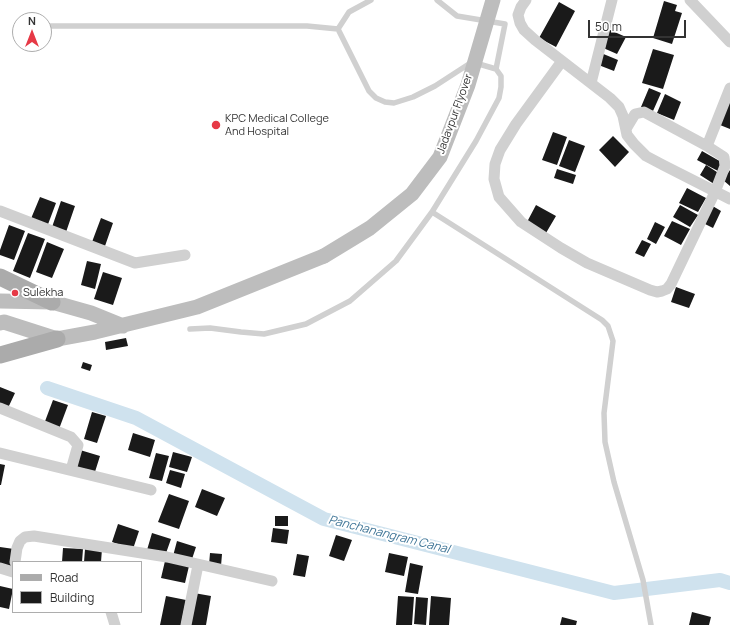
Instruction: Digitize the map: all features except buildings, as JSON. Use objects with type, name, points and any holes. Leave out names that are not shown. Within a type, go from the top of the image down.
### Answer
[{"type":"main road","name":"Jadavpur Flyover","points":[[57,339],[123,326],[197,307],[324,256],[370,228],[412,194],[440,157],[468,85],[493,0]]},
{"type":"main road","points":[[0,277],[52,302],[91,313],[123,326]]},
{"type":"main road","points":[[0,301],[52,302]]},
{"type":"main road","points":[[0,323],[4,322],[57,339]]},
{"type":"main road","points":[[0,355],[57,339]]},
{"type":"street","points":[[526,0],[518,14],[520,23],[524,30],[619,107],[623,116],[627,135],[646,156],[730,199]]},
{"type":"street","points":[[590,83],[612,0]]},
{"type":"street","points":[[690,0],[730,42]]},
{"type":"street","points":[[562,61],[516,124],[500,150],[495,164],[494,179],[500,196],[522,222],[561,248],[588,263],[650,290],[657,292],[662,291],[667,289],[671,284],[715,192],[725,166],[724,157],[707,146],[644,112],[635,114],[626,129]]},
{"type":"street","points":[[707,146],[730,88]]},
{"type":"street","points":[[0,211],[135,263],[186,255]]},
{"type":"street","points":[[0,408],[71,437],[78,445],[71,470]]},
{"type":"street","points":[[0,453],[151,490]]},
{"type":"street","points":[[15,561],[17,548],[20,541],[25,537],[34,536],[166,557],[272,580]]},
{"type":"street","points":[[186,625],[198,565]]},
{"type":"street","points":[[0,568],[12,572]]},
{"type":"street","points":[[111,613],[115,625]]},
{"type":"lane","points":[[338,29],[349,12],[371,0]]},
{"type":"lane","points":[[437,0],[456,16],[504,24],[496,69]]},
{"type":"lane","points":[[52,26],[307,26],[338,29]]},
{"type":"lane","points":[[190,329],[210,328],[264,334],[306,324],[350,301],[396,261],[432,212],[476,141],[499,98],[501,76],[496,69],[472,62],[435,86],[413,97],[394,103],[385,102],[376,98],[369,91],[338,29]]},
{"type":"lane","points":[[432,212],[602,320],[608,326],[613,341],[604,413],[605,442],[614,482],[643,580],[651,625]]},
{"type":"waterway","name":"Panchanangram Canal","points":[[47,388],[136,418],[324,519],[614,593],[720,580],[730,583]]},
{"type":"place","name":"KPC Medical College And Hospital","points":[[216,125]]},
{"type":"place","name":"Sulekha","points":[[15,293]]}]
